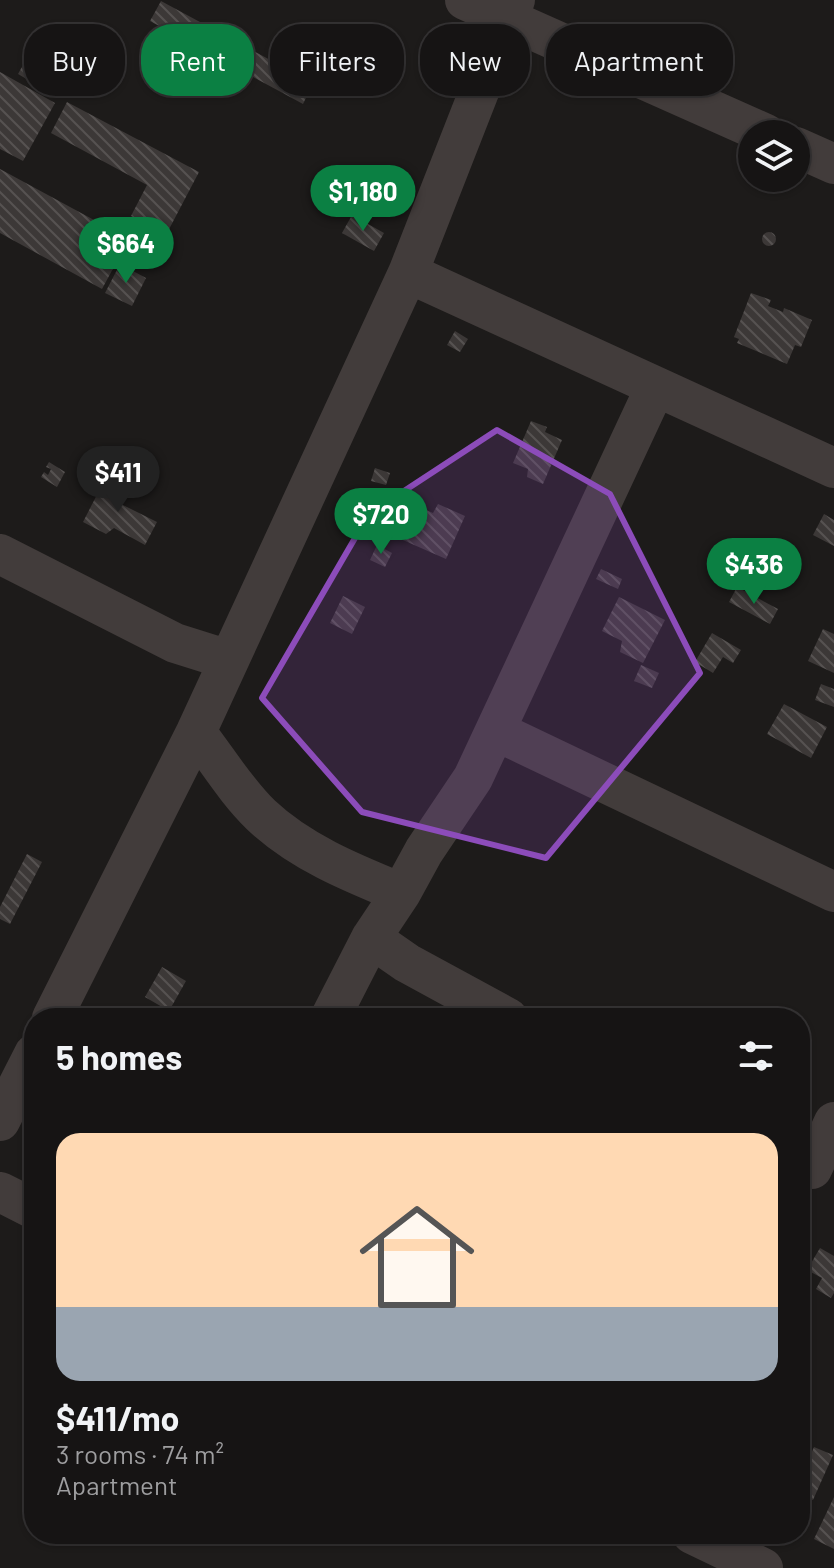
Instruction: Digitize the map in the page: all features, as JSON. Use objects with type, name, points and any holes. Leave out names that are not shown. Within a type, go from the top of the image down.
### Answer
[{"type":"street","points":[[465,0],[512,10],[738,120]]},
{"type":"street","points":[[57,1008],[196,732],[408,273],[512,10]]},
{"type":"street","points":[[810,153],[834,164]]},
{"type":"street","points":[[408,273],[834,468]]},
{"type":"street","points":[[335,1008],[371,938],[473,778],[655,388]]},
{"type":"street","points":[[0,554],[175,643],[229,660]]},
{"type":"street","points":[[496,731],[834,892]]},
{"type":"street","points":[[196,732],[246,799],[286,836],[329,861],[401,893]]},
{"type":"street","points":[[371,938],[407,963],[490,1008]]},
{"type":"street","points":[[0,1121],[24,1074]]},
{"type":"street","points":[[815,1171],[834,1122]]},
{"type":"street","points":[[0,1192],[24,1204]]},
{"type":"street","points":[[713,1544],[763,1568]]},
{"type":"highlighted area","points":[[497,430],[610,494],[700,673],[546,858],[362,812],[262,698],[369,514]]},
{"type":"building","points":[[161,1],[204,24],[156,24],[150,21]]},
{"type":"building","points":[[254,51],[270,60],[270,86],[254,77]]},
{"type":"building","points":[[24,63],[24,78],[18,74]]},
{"type":"building","points":[[0,72],[24,86],[24,96],[43,96],[55,103],[23,161],[0,149]]},
{"type":"building","points":[[288,96],[307,96],[303,104]]},
{"type":"building","points":[[67,102],[199,172],[166,235],[131,216],[147,185],[51,133]]},
{"type":"building","points":[[0,169],[129,239],[102,289],[0,233]]},
{"type":"building","points":[[352,215],[384,233],[374,251],[342,233]]},
{"type":"building","points":[[769,232],[776,239],[769,246],[762,239]]},
{"type":"building","points":[[120,264],[146,278],[132,306],[105,293]]},
{"type":"building","points":[[751,293],[771,300],[768,306],[783,312],[784,308],[812,320],[801,347],[795,345],[787,364],[737,343],[739,339],[734,337]]},
{"type":"building","points":[[455,331],[468,339],[460,352],[447,345]]},
{"type":"building","points":[[531,421],[547,427],[545,432],[562,440],[543,484],[527,477],[528,469],[513,463]]},
{"type":"building","points":[[49,462],[65,472],[57,487],[41,477],[44,472],[48,475],[51,469],[46,467]]},
{"type":"building","points":[[375,468],[390,473],[386,485],[371,481]]},
{"type":"building","points":[[105,479],[128,490],[121,504],[157,522],[145,545],[114,528],[106,534],[83,522]]},
{"type":"building","points":[[411,503],[433,513],[438,504],[465,516],[446,559],[396,537]]},
{"type":"building","points":[[365,504],[388,513],[383,525],[361,516]]},
{"type":"building","points":[[824,514],[834,520],[834,546],[813,535]]},
{"type":"building","points":[[377,545],[392,553],[385,567],[370,560]]},
{"type":"building","points":[[601,569],[622,579],[618,589],[596,579]]},
{"type":"building","points":[[737,587],[778,609],[770,624],[729,602]]},
{"type":"building","points":[[343,596],[365,607],[352,634],[330,623]]},
{"type":"building","points":[[619,597],[665,620],[643,663],[620,652],[622,641],[602,631]]},
{"type":"building","points":[[823,629],[834,634],[834,673],[808,661]]},
{"type":"building","points":[[712,633],[741,650],[733,663],[723,657],[713,673],[695,662]]},
{"type":"building","points":[[641,665],[659,673],[652,688],[634,681]]},
{"type":"building","points":[[821,684],[834,689],[834,707],[815,700]]},
{"type":"building","points":[[784,704],[827,727],[811,758],[767,734]]},
{"type":"building","points":[[27,854],[42,862],[10,924],[0,919],[0,907]]},
{"type":"building","points":[[162,967],[186,981],[171,1008],[164,1008],[145,997]]},
{"type":"building","points":[[820,1248],[834,1256],[834,1293],[831,1298],[816,1289],[822,1278],[810,1272],[810,1265]]},
{"type":"building","points":[[814,1447],[833,1455],[813,1500],[810,1499],[810,1456]]},
{"type":"building","points":[[834,1497],[834,1549],[814,1539]]}]
